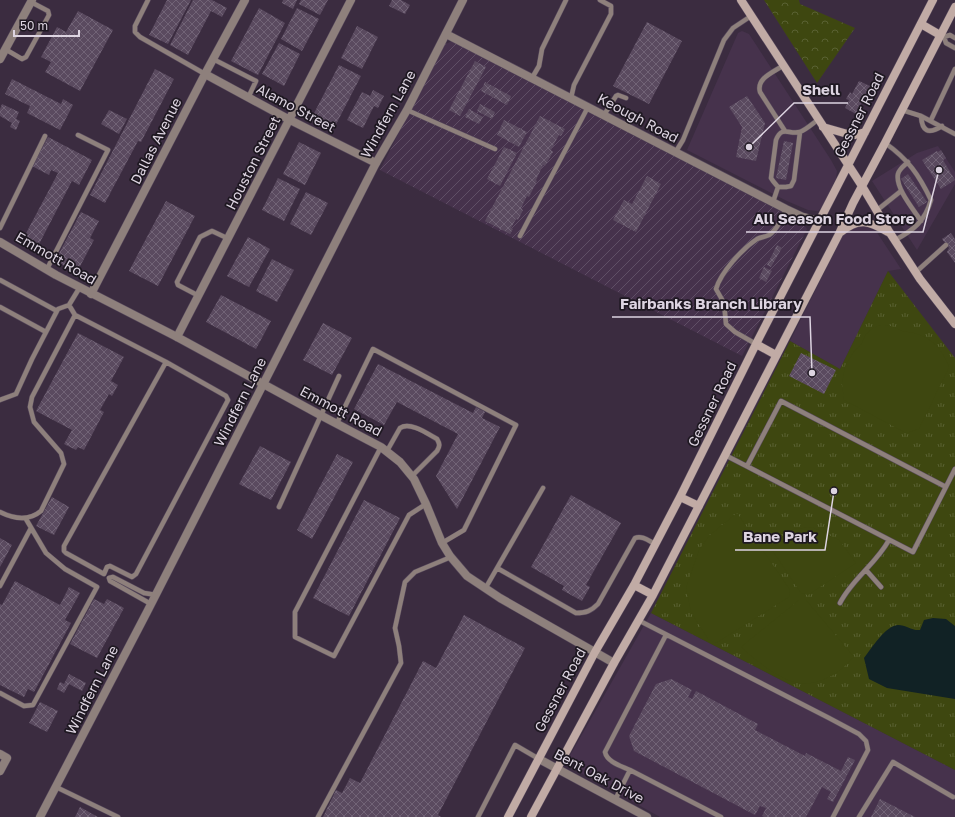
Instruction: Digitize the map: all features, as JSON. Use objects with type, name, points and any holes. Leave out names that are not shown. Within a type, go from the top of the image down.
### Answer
[{"type":"main road","points":[[741,0],[862,186],[892,237],[955,324]]},
{"type":"main road","name":"Gessner Road","points":[[508,817],[595,652],[634,585],[680,497],[756,344],[933,0]]},
{"type":"main road","points":[[531,817],[614,663],[653,595],[839,234],[862,186],[942,36],[955,7]]},
{"type":"main road","points":[[921,24],[942,36]]},
{"type":"main road","points":[[824,127],[851,135],[865,132]]},
{"type":"main road","points":[[839,234],[848,226],[856,222],[861,222],[869,223],[892,237]]},
{"type":"main road","points":[[756,344],[776,354]]},
{"type":"main road","points":[[680,497],[699,506]]},
{"type":"main road","points":[[634,585],[653,595]]},
{"type":"street","name":"Dallas Avenue","points":[[91,294],[245,0]]},
{"type":"street","name":"Houston Street","points":[[178,337],[351,0]]},
{"type":"street","name":"Windfern Lane","points":[[40,817],[156,595],[376,164],[407,110],[463,0]]},
{"type":"street","points":[[0,59],[31,1]]},
{"type":"street","name":"Keough Road","points":[[446,34],[786,209],[803,217],[819,221]]},
{"type":"street","name":"Alamo Street","points":[[205,74],[248,98],[376,164]]},
{"type":"street","name":"Emmott Road","points":[[0,242],[91,294],[178,337],[384,449],[400,462],[412,476],[426,504],[442,543],[450,557],[467,576],[485,589],[614,663]]},
{"type":"street","points":[[0,754],[7,758],[0,771]]},
{"type":"street","name":"Bent Oak Drive","points":[[539,759],[615,800],[636,814],[647,817]]},
{"type":"lane","points":[[148,0],[135,26],[135,32],[140,37],[205,74]]},
{"type":"lane","points":[[532,78],[539,66],[542,49],[566,0]]},
{"type":"lane","points":[[571,98],[574,85],[611,14],[611,6],[600,0]]},
{"type":"lane","points":[[5,49],[22,58],[26,57],[49,15],[48,11],[31,1]]},
{"type":"lane","points":[[675,153],[683,140],[724,40],[733,28],[751,16]]},
{"type":"lane","points":[[955,38],[950,35],[942,36],[946,43],[955,48]]},
{"type":"lane","points":[[213,59],[256,81],[248,98]]},
{"type":"lane","points":[[784,65],[762,79],[759,88],[760,92],[785,131]]},
{"type":"lane","points":[[931,120],[954,73]]},
{"type":"lane","points":[[604,115],[616,96],[618,95],[626,98]]},
{"type":"lane","points":[[520,236],[588,107]]},
{"type":"lane","points":[[407,110],[495,149]]},
{"type":"lane","points":[[902,110],[931,120],[955,134]]},
{"type":"lane","points":[[921,116],[922,126],[930,131],[942,126]]},
{"type":"lane","points":[[800,132],[794,180],[791,186],[778,187],[771,178],[776,140],[781,132],[800,132],[819,119]]},
{"type":"lane","points":[[47,269],[108,150],[78,134]]},
{"type":"lane","points":[[0,228],[45,136]]},
{"type":"lane","points":[[885,143],[908,162],[924,186],[931,200],[921,221],[910,232],[892,237]]},
{"type":"lane","points":[[908,162],[898,174],[901,191],[921,221]]},
{"type":"lane","points":[[773,202],[778,187]]},
{"type":"lane","points":[[876,211],[901,191]]},
{"type":"lane","points":[[756,344],[735,332],[726,324],[724,303],[716,289],[718,282],[739,255],[758,238],[770,234],[781,220],[786,209]]},
{"type":"lane","points":[[199,296],[178,285],[177,282],[200,237],[212,231],[228,239]]},
{"type":"lane","points":[[916,272],[946,245]]},
{"type":"lane","points":[[0,280],[57,311]]},
{"type":"lane","points":[[0,400],[16,394],[58,308],[69,305],[80,287]]},
{"type":"lane","points":[[69,305],[75,315],[166,362],[226,396],[228,400],[136,574],[132,577],[110,566],[107,567],[104,574]]},
{"type":"lane","points":[[0,307],[46,332]]},
{"type":"lane","points":[[0,512],[6,515],[26,519],[36,516],[41,511],[64,464],[62,453],[34,422],[30,407],[32,398],[75,315]]},
{"type":"lane","points":[[337,423],[373,349],[516,424],[464,530],[442,543]]},
{"type":"lane","points":[[151,604],[110,581],[104,574],[66,553],[64,551],[64,546],[166,362]]},
{"type":"lane","points":[[279,507],[322,416],[339,376]]},
{"type":"lane","points":[[747,466],[781,401],[946,487]]},
{"type":"lane","points":[[412,476],[437,451],[440,447],[440,443],[437,439],[410,426],[403,426],[384,449],[295,612],[295,637],[334,656],[409,515],[426,504]]},
{"type":"lane","points":[[725,455],[913,552],[955,469]]},
{"type":"lane","points":[[485,589],[543,488]]},
{"type":"lane","points":[[0,693],[24,706],[33,705],[98,587],[65,569],[46,553],[26,519]]},
{"type":"lane","points":[[0,586],[30,528]]},
{"type":"lane","points":[[497,568],[576,612],[585,613],[592,610],[598,604],[635,538],[644,538],[655,544]]},
{"type":"lane","points":[[840,603],[845,592],[883,551],[889,540]]},
{"type":"lane","points":[[318,817],[401,663],[395,628],[405,582],[415,572],[450,557]]},
{"type":"lane","points":[[866,570],[881,587]]},
{"type":"lane","points":[[109,578],[113,577],[144,593],[156,595]]},
{"type":"lane","points":[[638,620],[859,734],[866,741],[868,750],[833,817]]},
{"type":"lane","points":[[666,635],[605,752],[606,757],[609,760],[721,817]]},
{"type":"lane","points":[[478,817],[515,746],[539,759]]},
{"type":"lane","points":[[859,817],[893,762],[953,797]]},
{"type":"lane","points":[[615,800],[630,770]]},
{"type":"lane","points":[[56,787],[118,817]]},
{"type":"shaded area","points":[[742,31],[749,34],[837,171],[836,179],[823,206],[818,211],[808,210],[787,201],[687,150],[738,33]]},
{"type":"shaded area","points":[[454,40],[801,222],[807,229],[742,356],[380,170],[444,45]]},
{"type":"shaded area","points":[[938,146],[955,172],[955,184],[917,250],[872,181],[917,153]]},
{"type":"shaded area","points":[[859,224],[876,231],[901,269],[888,271],[840,369],[790,341],[845,231]]},
{"type":"shaded area","points":[[651,613],[955,770],[955,817],[660,817],[572,768],[568,759]]},
{"type":"shaded area","points":[[933,618],[946,619],[955,626],[955,699],[887,688],[869,679],[864,658],[888,629],[898,625],[914,630],[920,630],[924,620]]},
{"type":"green space","points":[[764,0],[799,0],[800,4],[855,28],[817,83]]},
{"type":"green space","points":[[888,271],[955,358],[955,770],[651,613],[790,341],[840,369]]},
{"type":"green space","points":[[881,325],[894,327],[902,331],[914,333],[927,338],[940,350],[949,367],[919,429],[906,433],[844,400],[842,384],[845,366],[853,353],[862,343],[866,334],[873,328]]},
{"type":"green space","points":[[737,513],[790,590],[789,597],[716,643],[708,639],[691,612],[686,588],[699,550],[710,535]]},
{"type":"green space","points":[[812,527],[839,540],[856,563],[808,595],[801,593],[768,544],[794,529]]},
{"type":"green space","points":[[799,600],[806,600],[854,657],[841,670],[823,680],[807,684],[798,683],[783,678],[760,663],[741,647]]},
{"type":"building","points":[[167,0],[191,0],[168,44],[149,35]]},
{"type":"building","points":[[193,0],[212,0],[227,8],[222,17],[211,11],[188,55],[170,45]]},
{"type":"building","points":[[283,0],[297,0],[293,9],[282,3]]},
{"type":"building","points":[[301,0],[328,0],[320,15],[299,4]]},
{"type":"building","points":[[392,0],[401,0],[410,5],[405,14],[389,6]]},
{"type":"building","points":[[259,8],[285,23],[258,75],[231,61]]},
{"type":"building","points":[[297,8],[319,19],[302,51],[281,39]]},
{"type":"building","points":[[78,11],[113,30],[80,91],[45,72],[51,62],[41,57],[57,27],[66,32]]},
{"type":"building","points":[[647,22],[682,41],[649,104],[613,86]]},
{"type":"building","points":[[357,26],[378,37],[362,69],[341,58]]},
{"type":"building","points":[[279,43],[300,54],[284,86],[262,74]]},
{"type":"building","points":[[475,61],[486,67],[460,116],[449,110]]},
{"type":"building","points":[[339,65],[361,76],[332,132],[310,121]]},
{"type":"building","points":[[155,69],[174,79],[141,142],[138,141],[105,203],[90,195]]},
{"type":"building","points":[[12,79],[61,104],[63,99],[73,105],[60,130],[27,113],[30,106],[5,94]]},
{"type":"building","points":[[859,81],[870,86],[856,114],[845,108],[849,100],[846,99],[850,92],[852,94]]},
{"type":"building","points":[[485,82],[511,96],[507,105],[481,91]]},
{"type":"building","points":[[373,90],[384,96],[378,108],[374,106],[363,128],[347,120],[362,92],[370,96]]},
{"type":"building","points":[[747,96],[765,123],[756,161],[736,157],[742,127],[729,107]]},
{"type":"building","points":[[2,104],[19,112],[16,119],[20,121],[16,130],[10,127],[12,123],[0,116]]},
{"type":"building","points":[[480,104],[495,112],[492,119],[477,111]]},
{"type":"building","points":[[469,109],[483,117],[479,124],[465,117]]},
{"type":"building","points":[[109,110],[127,119],[119,134],[101,124]]},
{"type":"building","points":[[540,116],[565,129],[561,136],[559,135],[551,150],[553,152],[545,166],[543,165],[529,197],[527,196],[521,208],[523,210],[518,220],[516,219],[511,228],[513,229],[510,234],[485,221]]},
{"type":"building","points":[[504,120],[527,132],[519,147],[497,135]]},
{"type":"building","points":[[48,137],[92,160],[79,185],[72,181],[38,246],[23,239],[58,173],[51,170],[49,175],[32,166]]},
{"type":"building","points":[[784,141],[793,143],[786,180],[776,178]]},
{"type":"building","points":[[299,142],[321,153],[305,185],[283,174]]},
{"type":"building","points":[[504,147],[517,153],[500,186],[487,179]]},
{"type":"building","points":[[941,150],[946,158],[943,160],[955,180],[941,189],[922,160]]},
{"type":"building","points":[[908,174],[927,202],[919,207],[901,179]]},
{"type":"building","points":[[647,176],[661,184],[636,232],[613,220],[624,200],[632,204]]},
{"type":"building","points":[[278,178],[300,189],[284,221],[262,210]]},
{"type":"building","points":[[306,192],[328,203],[311,235],[290,224]]},
{"type":"building","points":[[166,201],[195,216],[158,286],[129,271]]},
{"type":"building","points":[[81,212],[99,221],[90,238],[94,240],[77,272],[55,261]]},
{"type":"building","points":[[951,233],[955,239],[955,263],[947,252],[949,248],[942,239]]},
{"type":"building","points":[[248,237],[270,249],[249,287],[227,276]]},
{"type":"building","points":[[777,245],[782,248],[771,267],[767,265]]},
{"type":"building","points":[[272,259],[294,270],[277,302],[256,291]]},
{"type":"building","points":[[764,267],[772,271],[766,282],[759,278]]},
{"type":"building","points":[[221,295],[271,321],[256,349],[206,322]]},
{"type":"building","points":[[323,323],[352,338],[332,375],[303,360]]},
{"type":"building","points":[[78,333],[124,357],[111,381],[118,385],[112,396],[109,394],[100,410],[104,412],[84,450],[78,447],[76,450],[64,444],[72,430],[36,411]]},
{"type":"building","points":[[801,353],[836,370],[824,394],[789,376]]},
{"type":"building","points":[[378,364],[473,413],[476,407],[485,412],[482,418],[500,427],[457,509],[436,476],[458,434],[397,402],[384,425],[354,409]]},
{"type":"building","points":[[260,446],[291,462],[271,500],[239,484]]},
{"type":"building","points":[[337,454],[353,462],[312,539],[297,530]]},
{"type":"building","points":[[571,495],[621,523],[586,585],[590,587],[582,601],[562,590],[564,586],[531,567]]},
{"type":"building","points":[[52,497],[69,507],[54,535],[36,526]]},
{"type":"building","points":[[364,500],[400,518],[349,616],[313,598]]},
{"type":"building","points":[[0,538],[12,545],[0,567]]},
{"type":"building","points":[[15,581],[60,605],[69,587],[80,593],[65,620],[71,623],[34,692],[28,689],[24,697],[0,685],[0,604],[2,605]]},
{"type":"building","points":[[94,599],[104,604],[107,599],[124,608],[97,658],[70,644]]},
{"type":"building","points":[[464,615],[525,648],[438,815],[441,817],[323,817],[336,790],[342,793],[350,778],[360,783],[423,661],[436,668]]},
{"type":"building","points":[[69,674],[86,683],[82,691],[69,684],[64,693],[57,689],[60,682],[64,684]]},
{"type":"building","points":[[671,679],[692,690],[688,697],[692,699],[696,691],[758,724],[755,730],[805,756],[806,753],[841,771],[848,757],[855,760],[833,802],[827,799],[831,792],[822,787],[806,817],[764,817],[762,816],[766,808],[760,806],[755,815],[634,751],[629,736],[656,684]]},
{"type":"building","points":[[40,702],[58,711],[47,732],[29,723]]},
{"type":"building","points":[[880,799],[915,817],[871,817]]},
{"type":"building","points":[[80,807],[98,817],[75,817]]},
{"type":"place","name":"Shell","points":[[749,147]]},
{"type":"place","name":"All Season Food Store","points":[[939,170]]},
{"type":"place","name":"Fairbanks Branch Library","points":[[812,373]]},
{"type":"place","name":"Bane Park","points":[[834,491]]}]
